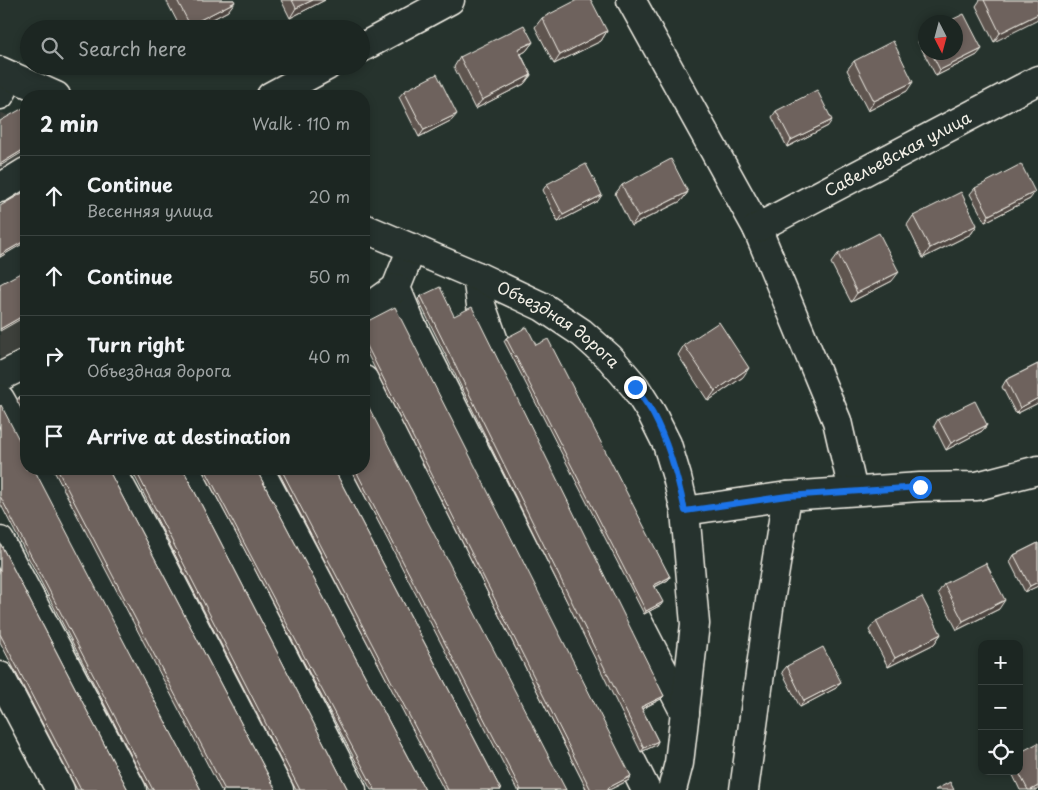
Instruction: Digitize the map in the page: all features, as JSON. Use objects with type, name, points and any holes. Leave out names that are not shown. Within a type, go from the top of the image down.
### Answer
[{"type":"street","points":[[370,43],[450,0]]},
{"type":"street","points":[[631,0],[757,228],[837,421],[853,491]]},
{"type":"street","points":[[282,90],[310,75]]},
{"type":"street","name":"Савельевская улица","points":[[757,228],[1038,80]]},
{"type":"street","points":[[4,81],[35,90]]},
{"type":"street","points":[[0,188],[20,176]]},
{"type":"street","name":"Объездная дорога","points":[[370,230],[478,276],[544,307],[582,332],[610,358],[635,387],[652,414],[667,444],[678,477],[685,511],[695,624],[679,763],[672,790]]},
{"type":"street","points":[[370,307],[396,288],[412,248]]},
{"type":"street","points":[[0,274],[20,262]]},
{"type":"street","points":[[478,276],[481,305],[495,344],[685,713]]},
{"type":"street","points":[[396,288],[415,333],[646,790]]},
{"type":"street","points":[[0,377],[20,367]]},
{"type":"street","points":[[370,392],[571,790]]},
{"type":"street","points":[[0,399],[20,434]]},
{"type":"street","points":[[685,511],[787,496],[920,487],[977,486],[1038,470]]},
{"type":"street","points":[[43,475],[208,790]]},
{"type":"street","points":[[114,475],[279,790]]},
{"type":"street","points":[[188,475],[352,790]]},
{"type":"street","points":[[262,475],[429,790]]},
{"type":"street","points":[[337,475],[504,790]]},
{"type":"street","points":[[744,790],[770,601],[787,496]]},
{"type":"street","points":[[0,541],[132,790]]},
{"type":"street","points":[[0,676],[60,790]]},
{"type":"shaded area","points":[[0,112],[20,121],[20,351],[0,363]]},
{"type":"building","points":[[177,0],[234,0],[235,2],[200,20],[187,20]]},
{"type":"building","points":[[292,0],[313,0],[296,8]]},
{"type":"building","points":[[577,0],[591,0],[607,31],[560,55],[542,18]]},
{"type":"building","points":[[984,0],[1038,0],[1038,14],[1000,33]]},
{"type":"building","points":[[964,14],[982,49],[963,58],[963,15]]},
{"type":"building","points":[[524,25],[533,42],[518,49],[531,75],[482,100],[460,57]]},
{"type":"building","points":[[893,41],[913,82],[874,101],[854,61]]},
{"type":"building","points":[[935,60],[960,60],[940,70]]},
{"type":"building","points":[[437,74],[457,114],[424,130],[404,91]]},
{"type":"building","points":[[817,90],[832,120],[791,140],[776,111]]},
{"type":"building","points":[[20,110],[20,152],[0,164],[0,121]]},
{"type":"building","points":[[671,159],[688,192],[638,217],[622,185]]},
{"type":"building","points":[[586,164],[602,195],[563,215],[547,184]]},
{"type":"building","points":[[1021,164],[1035,192],[989,215],[975,188]]},
{"type":"building","points":[[961,192],[977,225],[930,248],[913,216]]},
{"type":"building","points":[[20,194],[20,243],[0,255],[0,206]]},
{"type":"building","points":[[879,233],[899,272],[857,293],[838,254]]},
{"type":"building","points":[[20,273],[20,317],[0,329],[0,284]]},
{"type":"building","points":[[440,287],[454,316],[472,307],[664,696],[641,707],[658,741],[644,748],[421,296]]},
{"type":"building","points":[[395,307],[631,776],[608,788],[609,790],[591,790],[370,352],[370,320]]},
{"type":"building","points":[[719,322],[749,368],[715,391],[684,345]]},
{"type":"building","points":[[527,327],[536,345],[548,339],[670,577],[654,585],[663,602],[646,611],[506,338]]},
{"type":"building","points":[[1038,364],[1038,398],[1020,408],[1006,380]]},
{"type":"building","points":[[975,401],[987,425],[951,443],[938,419]]},
{"type":"building","points":[[0,406],[20,441],[20,475],[37,475],[201,790],[153,790],[0,496]]},
{"type":"building","points":[[370,410],[566,790],[521,790],[358,475],[370,475]]},
{"type":"building","points":[[60,475],[111,475],[276,790],[225,790]]},
{"type":"building","points":[[138,475],[186,475],[348,790],[300,790]]},
{"type":"building","points":[[208,475],[259,475],[425,790],[375,790]]},
{"type":"building","points":[[284,475],[337,475],[501,790],[448,790]]},
{"type":"building","points":[[0,543],[128,790],[81,790],[0,634]]},
{"type":"building","points":[[1038,543],[1038,582],[1030,586],[1014,555]]},
{"type":"building","points":[[986,563],[1005,600],[963,621],[944,584]]},
{"type":"building","points":[[922,597],[941,634],[895,658],[876,621]]},
{"type":"building","points":[[823,647],[841,682],[804,701],[787,666]]},
{"type":"building","points":[[1038,743],[1038,786],[1031,790],[1028,790],[1020,775],[1023,775],[1023,751]]},
{"type":"building","points":[[950,782],[954,790],[935,790]]},
{"type":"route","points":[[635,387],[652,414],[667,444],[678,477],[685,511],[787,496],[920,487]]}]
